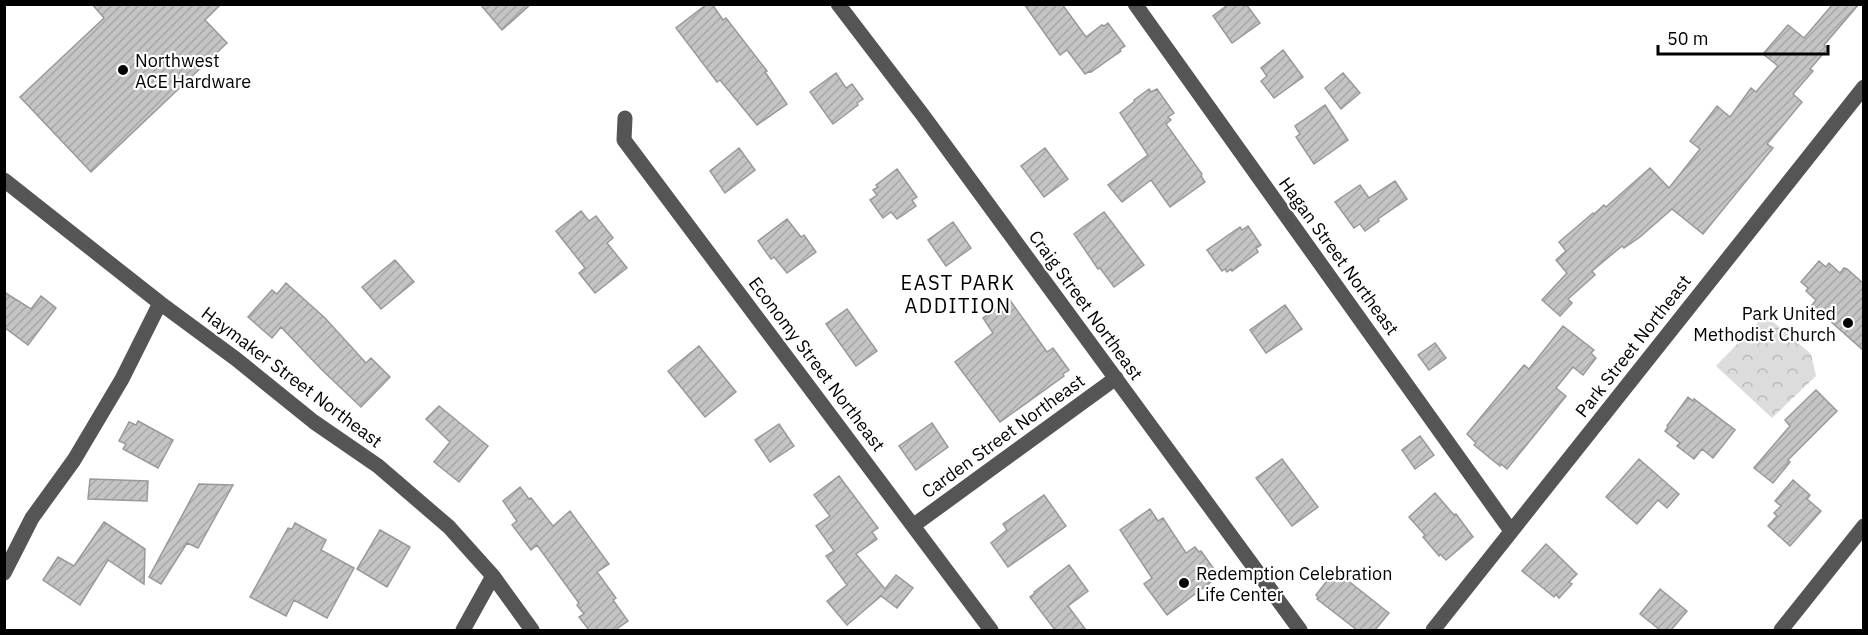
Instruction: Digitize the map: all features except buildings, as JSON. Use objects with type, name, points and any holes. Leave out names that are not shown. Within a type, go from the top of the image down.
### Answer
[{"type":"street","name":"Craig Street Northeast","points":[[838,4],[929,124],[1300,630]]},
{"type":"street","name":"Hagan Street Northeast","points":[[1135,4],[1511,531]]},
{"type":"street","name":"Park Street Northeast","points":[[1433,630],[1863,87]]},
{"type":"street","name":"Economy Street Northeast","points":[[625,118],[624,140],[991,630]]},
{"type":"street","name":"Haymaker Street Northeast","points":[[4,180],[160,303],[237,359],[314,422],[378,466],[449,527],[493,576],[531,630]]},
{"type":"street","points":[[4,573],[32,518],[74,460],[122,379],[160,303]]},
{"type":"street","name":"Carden Street Northeast","points":[[914,525],[1116,378]]},
{"type":"street","points":[[1781,630],[1863,526]]},
{"type":"street","points":[[463,630],[493,576]]},
{"type":"green space","points":[[1765,315],[1811,354],[1816,376],[1772,418],[1716,366]]},
{"type":"place","name":"Northwest ACE Hardware","points":[[123,70]]},
{"type":"place","name":"Park United Methodist Church","points":[[1848,323]]},
{"type":"place","name":"Redemption Celebration Life Center","points":[[1184,583]]},
{"type":"district","name":"EAST PARK ADDITION","points":[[958,294]]}]
